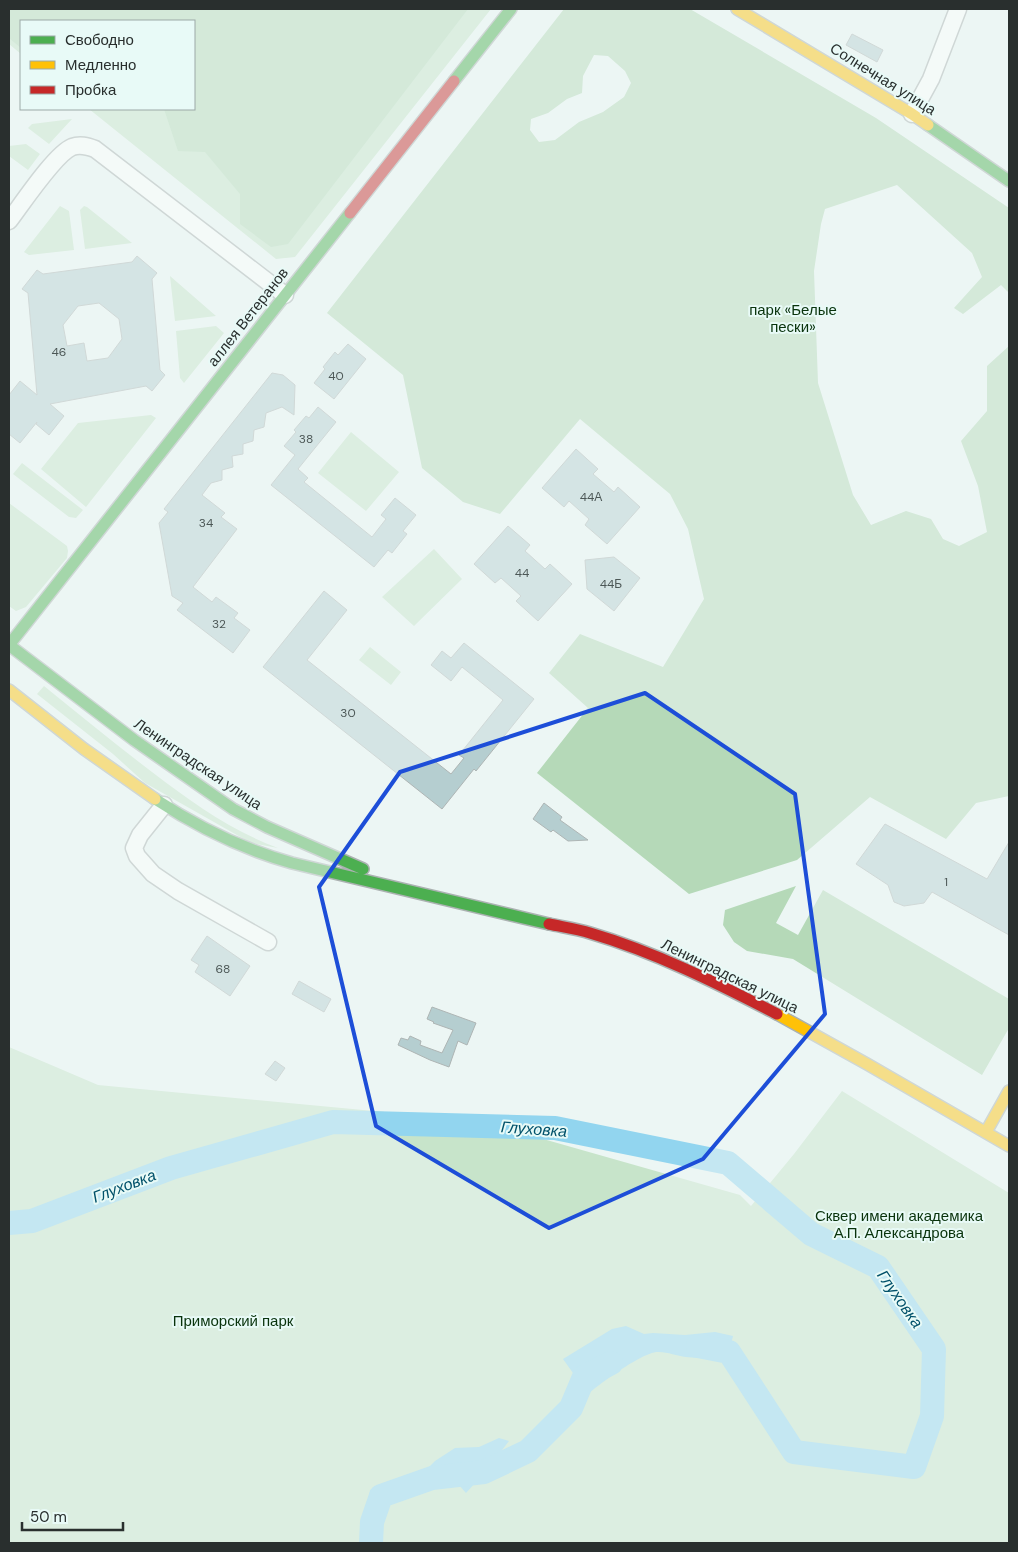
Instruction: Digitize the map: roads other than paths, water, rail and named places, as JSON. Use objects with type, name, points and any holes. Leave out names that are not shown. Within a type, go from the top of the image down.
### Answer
[{"type":"main road","name":"аллея Ветеранов","points":[[9,645],[511,9]]},
{"type":"main road","name":"Солнечная улица","points":[[737,9],[912,114],[1009,180]]},
{"type":"main road","name":"Ленинградская улица","points":[[9,645],[134,740],[232,809],[266,828],[415,892]]},
{"type":"main road","name":"Ленинградская улица","points":[[9,690],[112,770],[164,805],[218,836],[249,849],[292,863],[589,933],[624,943],[691,971],[821,1037],[940,1104],[1009,1146]]},
{"type":"main road","points":[[292,863],[301,854],[302,847],[300,842]]},
{"type":"main road","points":[[986,1132],[1009,1091]]},
{"type":"street","points":[[912,114],[931,79],[958,9]]},
{"type":"street","points":[[9,221],[56,159],[72,148],[84,145],[95,149],[285,295]]},
{"type":"street","points":[[164,805],[140,835],[134,848],[143,864],[153,874],[178,891],[268,942]]},
{"type":"water","points":[[626,1326],[644,1334],[685,1335],[715,1332],[733,1336],[729,1352],[718,1355],[692,1358],[659,1352],[651,1353],[627,1365],[588,1393],[571,1408],[584,1378],[573,1373],[563,1359],[612,1329]]},
{"type":"water","points":[[499,1438],[509,1441],[466,1493],[459,1485],[444,1479],[431,1490],[408,1483],[369,1501],[370,1490],[401,1477],[422,1474],[435,1461],[455,1448],[479,1447]]},
{"type":"waterway","name":"Глуховка","points":[[9,1223],[32,1221],[171,1168],[333,1122],[555,1128],[728,1163],[811,1234],[878,1267],[934,1349],[932,1416],[914,1467],[794,1452],[729,1352],[698,1346]]},
{"type":"waterway","name":"Глуховка","points":[[371,1543],[372,1522],[381,1496],[432,1478],[484,1472],[528,1451],[571,1408],[584,1377],[611,1363]]},
{"type":"park label","name":"парк «Белые пески»","points":[[793,318]]},
{"type":"park label","name":"Сквер имени академика А.П. Александрова","points":[[899,1224]]},
{"type":"park label","name":"Приморский парк","points":[[233,1321]]}]
